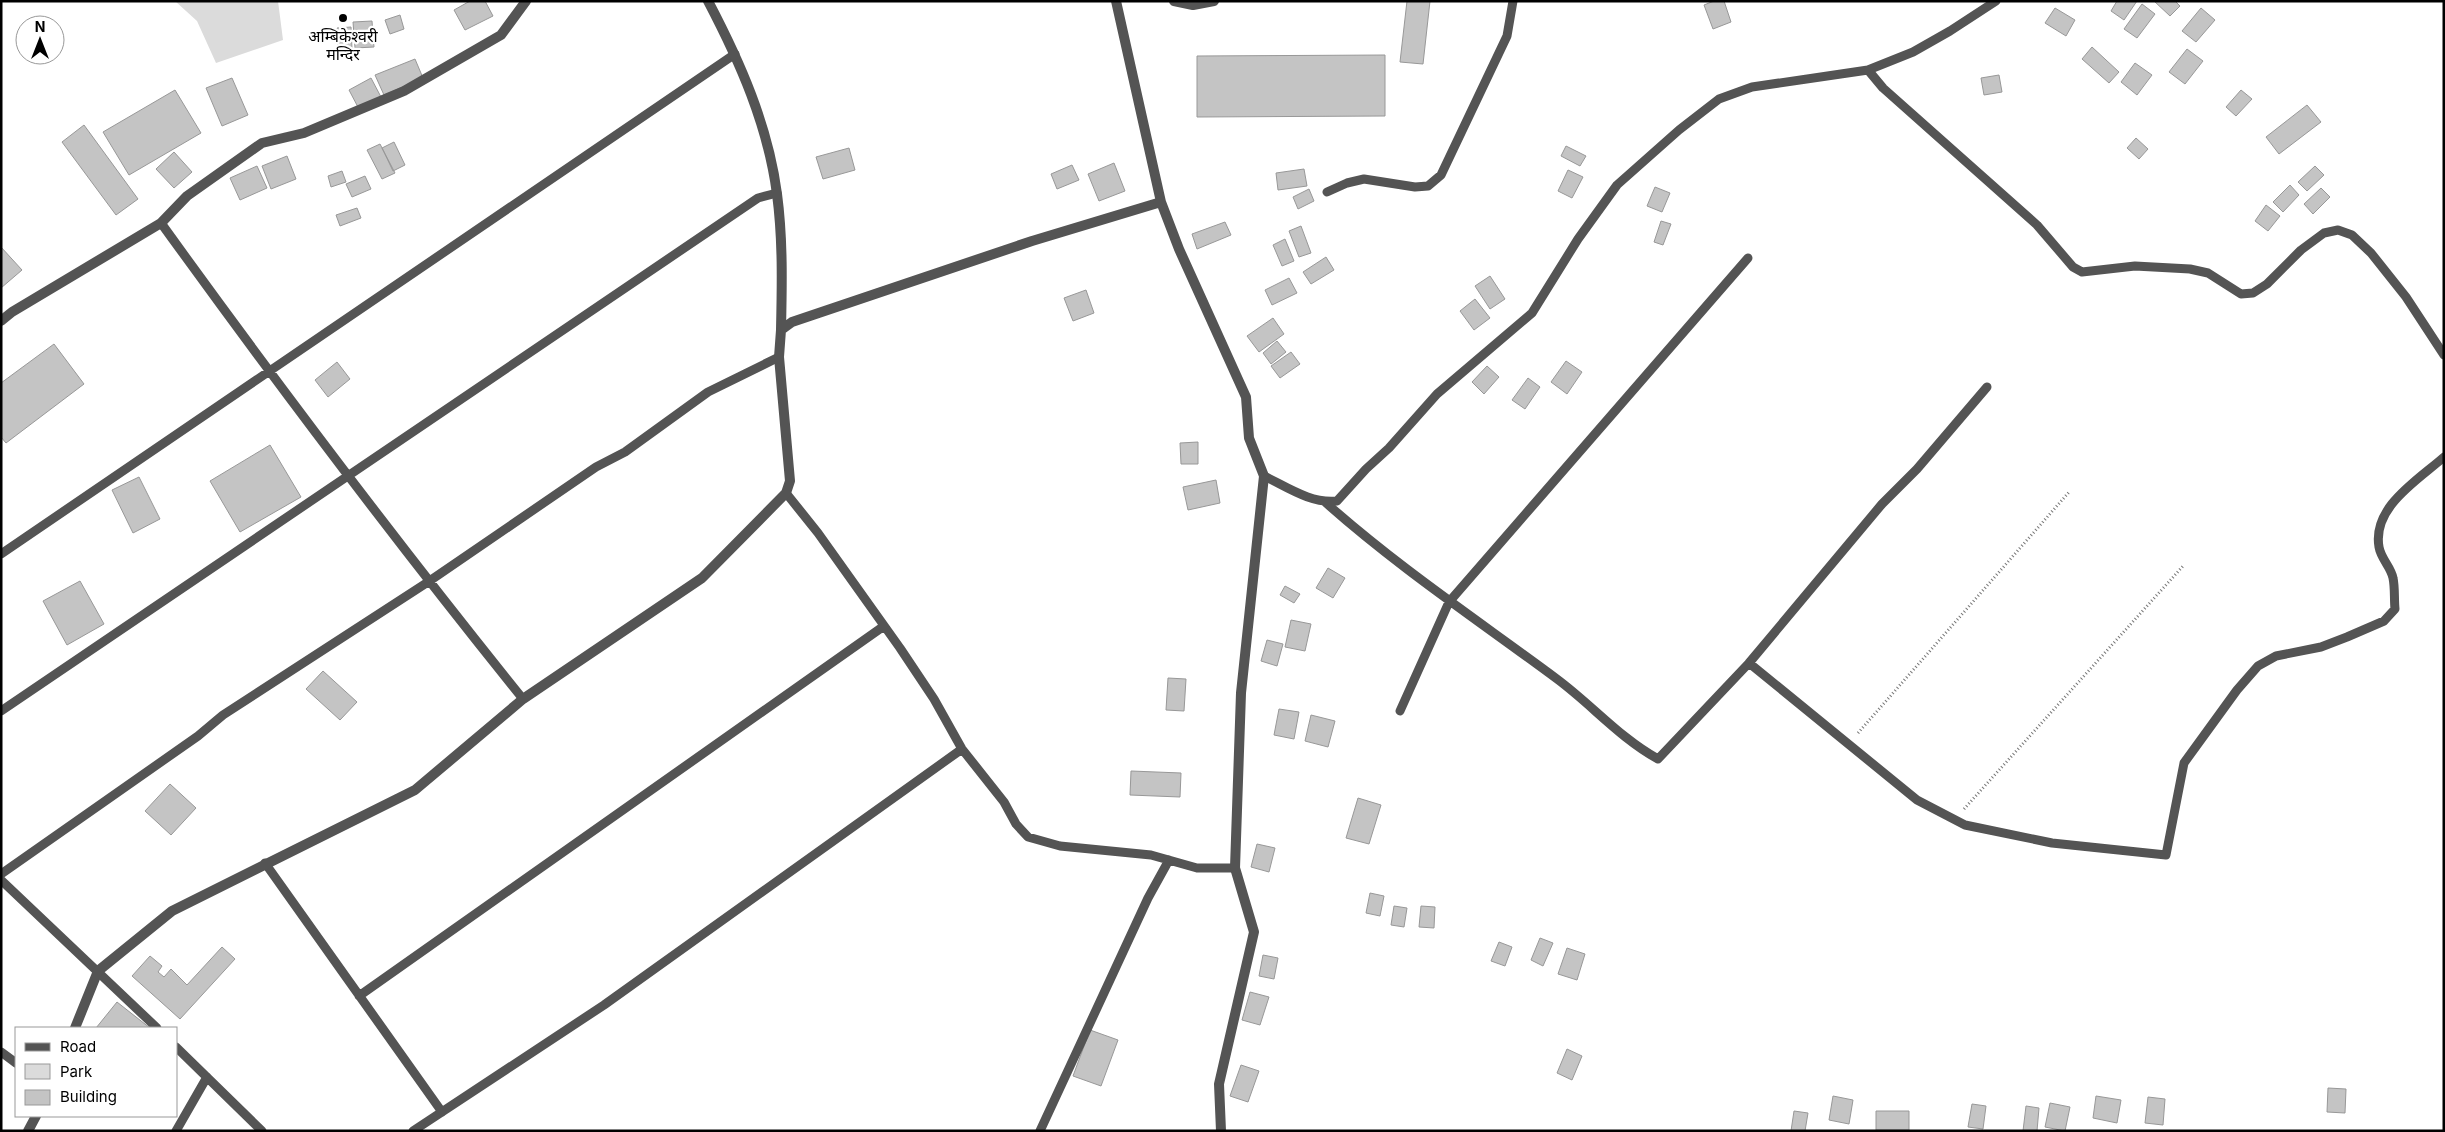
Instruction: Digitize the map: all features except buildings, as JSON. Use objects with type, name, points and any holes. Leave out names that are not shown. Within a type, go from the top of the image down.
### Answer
[{"type":"street","points":[[1,321],[12,312],[162,223],[188,196],[262,143],[304,133],[404,91],[500,35],[526,1]]},
{"type":"street","points":[[75,1027],[98,972],[172,911],[265,863],[415,790],[523,699],[702,578],[786,493],[790,481],[779,357],[782,255],[777,193],[765,134],[735,54],[708,1]]},
{"type":"street","points":[[1174,1],[1193,5],[1214,1]]},
{"type":"street","points":[[1119,2],[1161,202],[1179,249],[1246,397],[1249,438],[1264,476],[1241,693],[1235,868],[1254,932],[1219,1084],[1221,1131]]},
{"type":"street","points":[[781,330],[792,322],[1032,241],[1161,202]]},
{"type":"street","points":[[28,1131],[35,1117]]},
{"type":"lane","points":[[1327,192],[1347,183],[1364,179],[1408,186],[1428,186],[1441,175],[1507,36],[1514,1]]},
{"type":"lane","points":[[1264,476],[1310,498],[1325,502],[1336,501],[1389,448],[1437,394],[1532,313],[1578,239],[1617,185],[1679,130],[1719,99],[1752,87],[1868,70],[1913,52],[1996,1]]},
{"type":"lane","points":[[1,554],[270,373],[735,54]]},
{"type":"lane","points":[[1868,70],[1883,88],[2037,225],[2073,267],[2082,272],[2135,266],[2190,269],[2208,273],[2241,294],[2253,293],[2266,284],[2301,250],[2324,233],[2338,230],[2352,235],[2371,253],[2406,297],[2444,355]]},
{"type":"lane","points":[[1,711],[758,198],[777,193]]},
{"type":"lane","points":[[162,223],[270,373],[428,582],[523,699]]},
{"type":"lane","points":[[1400,711],[1449,602],[1748,258]]},
{"type":"lane","points":[[1,874],[198,736],[223,716],[428,582],[596,467],[625,452],[708,392],[779,357]]},
{"type":"lane","points":[[1325,502],[1359,532],[1449,602],[1559,680],[1637,748],[1658,758],[1749,663],[1882,504],[1917,469],[1987,387]]},
{"type":"lane","points":[[1749,663],[1917,800],[1965,826],[2052,843],[2166,855],[2184,763],[2237,690],[2258,666],[2276,656],[2321,647],[2348,637],[2384,621],[2395,609],[2393,576],[2383,560],[2378,546],[2378,527],[2390,506],[2444,457]]},
{"type":"lane","points":[[786,493],[818,533],[934,699],[962,750],[1028,837],[1060,846],[1151,855],[1197,868],[1235,868]]},
{"type":"lane","points":[[359,996],[884,626]]},
{"type":"lane","points":[[413,1131],[604,1006],[962,750]]},
{"type":"lane","points":[[1040,1131],[1126,943],[1169,860]]},
{"type":"lane","points":[[265,863],[442,1112]]},
{"type":"lane","points":[[1,880],[156,1027]]},
{"type":"lane","points":[[178,1049],[262,1131]]},
{"type":"lane","points":[[1,1052],[15,1062]]},
{"type":"lane","points":[[176,1131],[206,1077]]},
{"type":"path","points":[[1848,744],[2070,491]]},
{"type":"path","points":[[1954,819],[2184,565]]},
{"type":"green space","points":[[175,1],[278,1],[283,40],[216,63],[197,21]]},
{"type":"place","name":"अम्बिकेश्‍वरी मन्दिर","points":[[343,18]]}]
